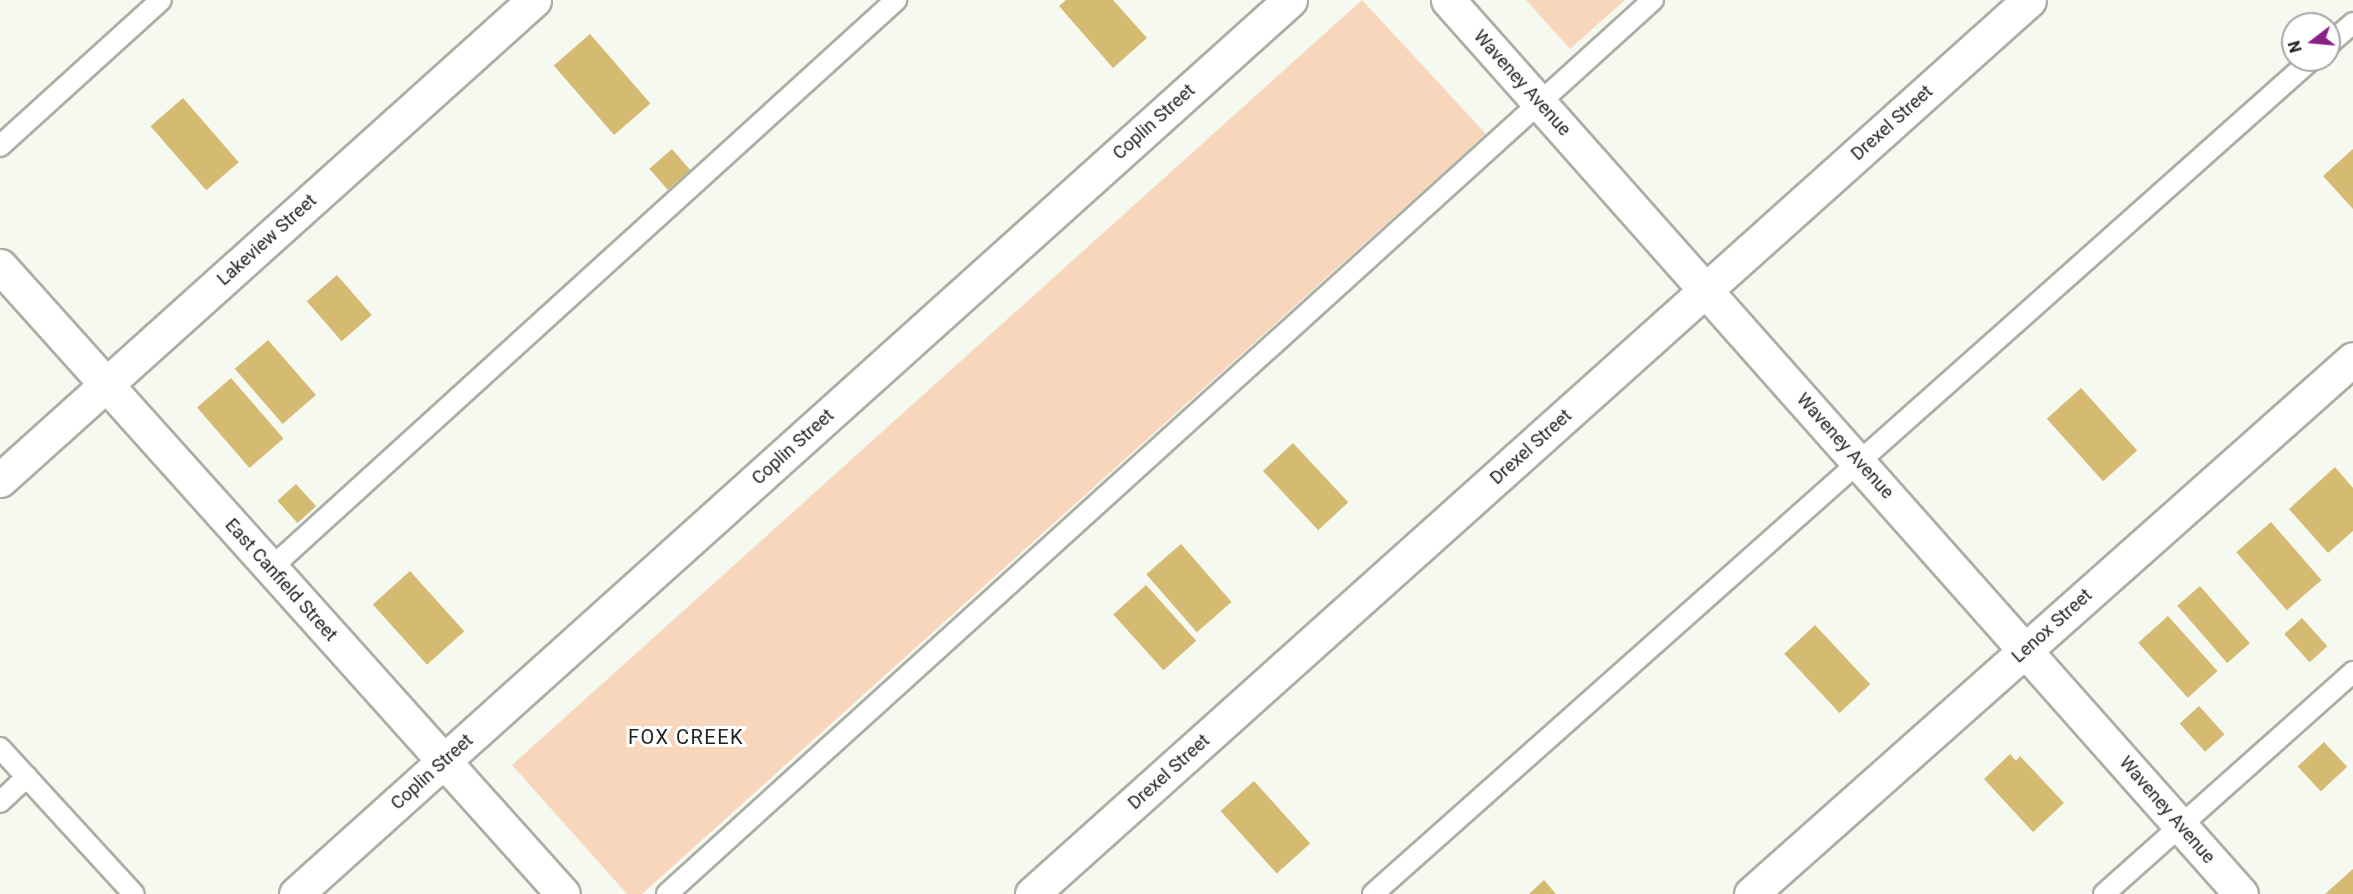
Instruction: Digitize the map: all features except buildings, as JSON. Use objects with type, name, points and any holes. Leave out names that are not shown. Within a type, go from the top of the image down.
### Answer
[{"type":"street","name":"Lakeview Street","points":[[0,480],[534,0]]},
{"type":"street","name":"Coplin Street","points":[[296,894],[1290,0]]},
{"type":"street","name":"Waveney Avenue","points":[[1448,0],[2241,894]]},
{"type":"street","name":"Drexel Street","points":[[1032,894],[2029,0]]},
{"type":"street","name":"East Canfield Street","points":[[0,266],[563,894]]},
{"type":"street","name":"Lenox Street","points":[[1751,894],[2353,359]]},
{"type":"lane","points":[[0,146],[161,0]]},
{"type":"lane","points":[[271,568],[896,0]]},
{"type":"lane","points":[[667,894],[1653,0]]},
{"type":"lane","points":[[2341,34],[2353,23]]},
{"type":"lane","points":[[1374,894],[2297,72]]},
{"type":"lane","points":[[2104,894],[2353,672]]},
{"type":"lane","points":[[0,748],[134,894]]},
{"type":"lane","points":[[0,802],[27,777]]},
{"type":"shaded area","points":[[1362,0],[1486,134],[642,894],[627,894],[512,765]]},
{"type":"shaded area","points":[[1526,0],[1625,0],[1570,49]]},
{"type":"district","name":"FOX CREEK","points":[[686,737]]}]
